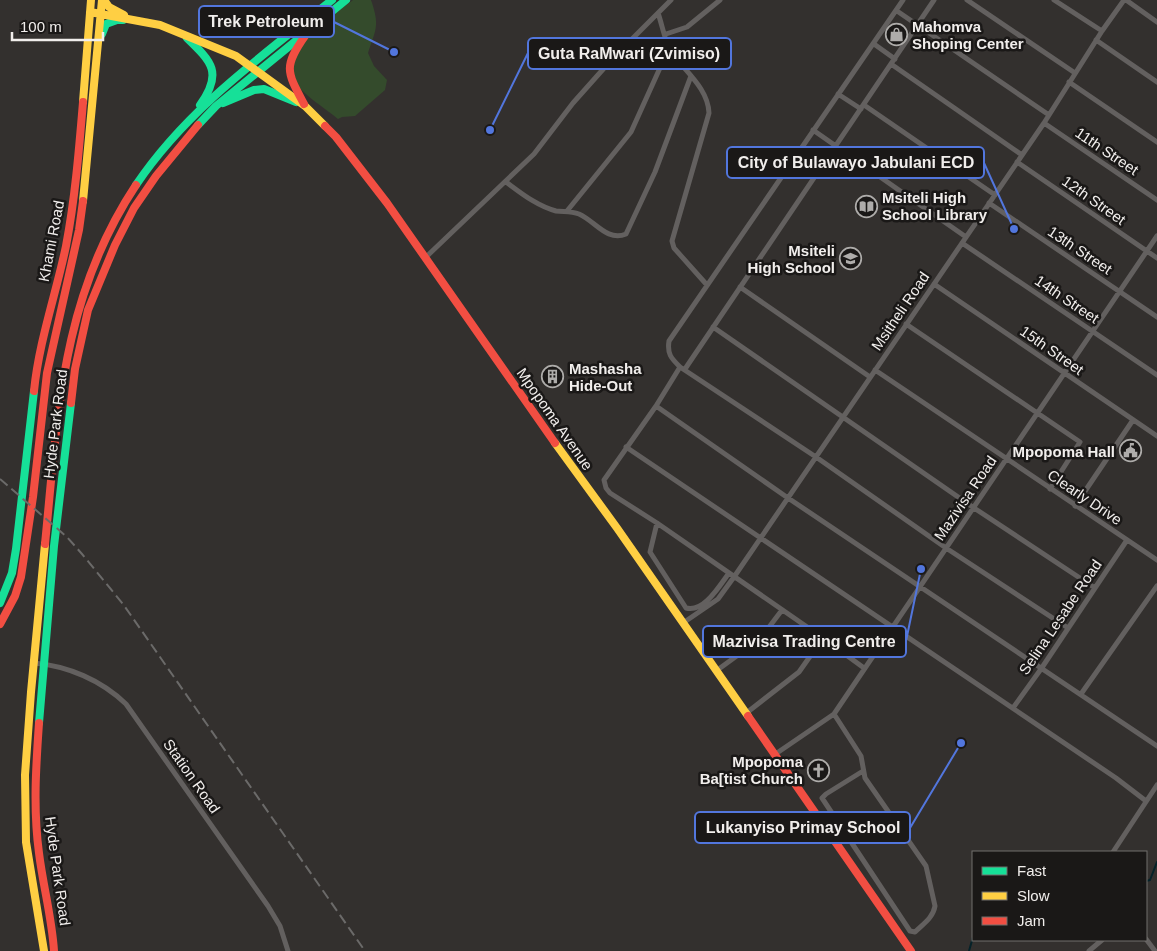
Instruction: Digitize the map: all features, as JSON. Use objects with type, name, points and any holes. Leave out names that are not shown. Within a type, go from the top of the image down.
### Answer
[{"type":"street","name":"Khami Road","points":[[0,603],[12,573],[24,485],[36,369],[64,252],[74,195],[91,0]]},
{"type":"street","points":[[0,624],[15,596],[21,577],[52,346],[73,262],[83,204],[101,13],[104,0]]},
{"type":"street","points":[[104,0],[109,7],[133,20]]},
{"type":"street","name":"Hyde Park Road","points":[[44,951],[26,842],[25,775],[49,501],[64,367],[75,320],[91,274],[111,230],[145,172],[187,123],[251,66],[332,0]]},
{"type":"street","name":"Hyde Park Road","points":[[54,951],[53,929],[39,854],[35,812],[36,753],[54,546],[75,369],[88,310],[97,284],[127,223],[156,176],[187,137],[216,106],[346,0]]},
{"type":"street","points":[[426,257],[534,154],[573,103],[614,57],[671,0]]},
{"type":"street","points":[[666,34],[687,27],[720,0]]},
{"type":"street","points":[[904,0],[669,341],[668,352],[670,357],[682,368],[816,457],[946,548],[1068,628]]},
{"type":"street","points":[[864,668],[824,638],[610,492],[606,488],[604,480],[682,368],[714,327],[934,0]]},
{"type":"street","points":[[966,0],[1075,72]]},
{"type":"street","points":[[1054,0],[1102,32]]},
{"type":"street","points":[[1125,0],[1157,22]]},
{"type":"street","name":"Msitheli Road","points":[[683,623],[718,599],[734,577],[1044,123],[1096,40],[1125,0]]},
{"type":"street","points":[[897,11],[1049,115]]},
{"type":"street","name":"Mpopoma Avenue","points":[[90,12],[160,25],[236,56],[305,106],[336,137],[426,257],[911,951]]},
{"type":"street","points":[[658,12],[669,48],[705,94],[708,104],[709,113],[672,242],[674,248],[707,285]]},
{"type":"street","points":[[99,43],[106,24],[117,20],[133,20]]},
{"type":"street","points":[[305,106],[290,78],[288,66],[291,56],[312,27]]},
{"type":"street","points":[[183,35],[208,59],[212,66],[212,88],[187,123]]},
{"type":"street","points":[[1096,40],[1157,82]]},
{"type":"street","points":[[874,44],[895,59]]},
{"type":"street","points":[[567,211],[631,132],[669,48]]},
{"type":"street","points":[[891,64],[1022,154]]},
{"type":"street","points":[[506,182],[532,201],[543,206],[580,215],[610,235],[620,236],[626,234],[655,172],[691,76]]},
{"type":"street","points":[[1069,82],[1157,142]]},
{"type":"street","points":[[216,106],[254,90],[264,89],[305,106]]},
{"type":"street","points":[[838,94],[862,107],[995,195]]},
{"type":"street","name":"11th Street","points":[[1044,123],[1157,200]]},
{"type":"street","points":[[813,130],[966,237]]},
{"type":"street","name":"12th Street","points":[[1017,162],[1157,258]]},
{"type":"street","name":"13th Street","points":[[989,203],[1157,317]]},
{"type":"street","name":"Mazivisa Road","points":[[774,754],[834,714],[1157,236]]},
{"type":"street","name":"14th Street","points":[[962,243],[1157,375]]},
{"type":"street","name":"15th Street","points":[[934,284],[1157,436]]},
{"type":"street","points":[[740,287],[870,377]]},
{"type":"street","points":[[906,324],[1080,442],[1050,488]]},
{"type":"street","points":[[714,327],[974,508],[1095,588]]},
{"type":"street","name":"Clearly Drive","points":[[875,370],[1157,560]]},
{"type":"street","points":[[656,406],[788,498],[1157,746]]},
{"type":"street","points":[[1075,506],[1133,420]]},
{"type":"street","points":[[626,446],[1116,778],[1146,801]]},
{"type":"street","points":[[657,523],[650,552],[686,608],[694,609],[711,597],[729,573]]},
{"type":"street","name":"Selina Lesabe Road","points":[[1012,708],[1041,669],[1127,540]]},
{"type":"street","points":[[1081,694],[1157,586]]},
{"type":"street","points":[[716,671],[760,639],[782,610]]},
{"type":"street","points":[[745,714],[799,672],[824,638]]},
{"type":"street","name":"Station Road","points":[[34,663],[75,672],[94,680],[112,691],[126,704],[268,906],[280,926],[288,951]]},
{"type":"street","points":[[834,714],[861,756],[865,778],[927,868],[934,910],[932,915],[915,932],[910,931],[822,798],[863,771]]},
{"type":"street","points":[[1114,851],[1157,785]]},
{"type":"street","points":[[1147,940],[1155,951]]},
{"type":"street","points":[[1090,951],[1101,941]]},
{"type":"green space","points":[[353,0],[371,0],[376,27],[368,53],[374,66],[387,80],[385,90],[355,116],[338,119],[298,86],[294,81],[291,70],[293,58],[310,35]]},
{"type":"waterway","points":[[1147,881],[1150,880],[1157,862]]},
{"type":"waterway","points":[[969,951],[972,940]]},
{"type":"railway","points":[[0,479],[67,537],[123,604],[365,951]]},
{"type":"traffic: fast","points":[[136,185],[178,132],[202,108],[253,63],[332,0]]},
{"type":"traffic: fast","points":[[198,125],[216,106],[346,0]]},
{"type":"traffic: fast","points":[[102,34],[106,24],[123,20]]},
{"type":"traffic: fast","points":[[187,38],[203,54],[212,68],[211,84],[200,105]]},
{"type":"traffic: fast","points":[[223,103],[254,90],[264,89],[296,102]]},
{"type":"traffic: fast","points":[[0,603],[12,573],[16,549],[34,391]]},
{"type":"traffic: fast","points":[[39,723],[54,546],[71,403]]},
{"type":"traffic: slow","points":[[83,102],[91,0]]},
{"type":"traffic: slow","points":[[83,201],[102,0]]},
{"type":"traffic: slow","points":[[104,0],[109,7],[124,15]]},
{"type":"traffic: slow","points":[[90,12],[160,25],[236,56],[305,106],[325,126]]},
{"type":"traffic: slow","points":[[555,443],[617,528],[748,716]]},
{"type":"traffic: slow","points":[[44,951],[26,842],[25,775],[45,544]]},
{"type":"traffic: jam","points":[[304,104],[291,77],[290,70],[293,55],[305,36]]},
{"type":"traffic: jam","points":[[34,391],[36,372],[66,246],[83,102]]},
{"type":"traffic: jam","points":[[71,403],[75,369],[88,310],[115,245],[134,208],[156,176],[198,125]]},
{"type":"traffic: jam","points":[[325,126],[336,137],[387,203],[555,443]]},
{"type":"traffic: jam","points":[[45,544],[60,403],[67,358],[78,314],[92,270],[111,228],[136,185]]},
{"type":"traffic: jam","points":[[0,624],[15,596],[21,577],[33,497],[47,373],[79,230],[83,201]]},
{"type":"traffic: jam","points":[[748,716],[911,951]]},
{"type":"traffic: jam","points":[[39,723],[36,771],[36,820],[39,853],[54,951]]},
{"type":"place","name":"Mahomva Shoping Center","points":[[896,35]]},
{"type":"place","name":"Trek Petroleum","points":[[394,52]]},
{"type":"place","name":"Guta RaMwari (Zvimiso)","points":[[490,130]]},
{"type":"place","name":"Msiteli High School Library","points":[[866,206]]},
{"type":"place","name":"City of Bulawayo Jabulani ECD","points":[[1014,229]]},
{"type":"place","name":"Msiteli High School","points":[[851,259]]},
{"type":"place","name":"Mashasha Hide-Out","points":[[553,377]]},
{"type":"place","name":"Mpopoma Hall","points":[[1131,451]]},
{"type":"place","name":"Mazivisa Trading Centre","points":[[921,569]]},
{"type":"place","name":"Lukanyiso Primay School","points":[[961,743]]},
{"type":"place","name":"Mpopoma Ba[tist Church","points":[[819,770]]}]
